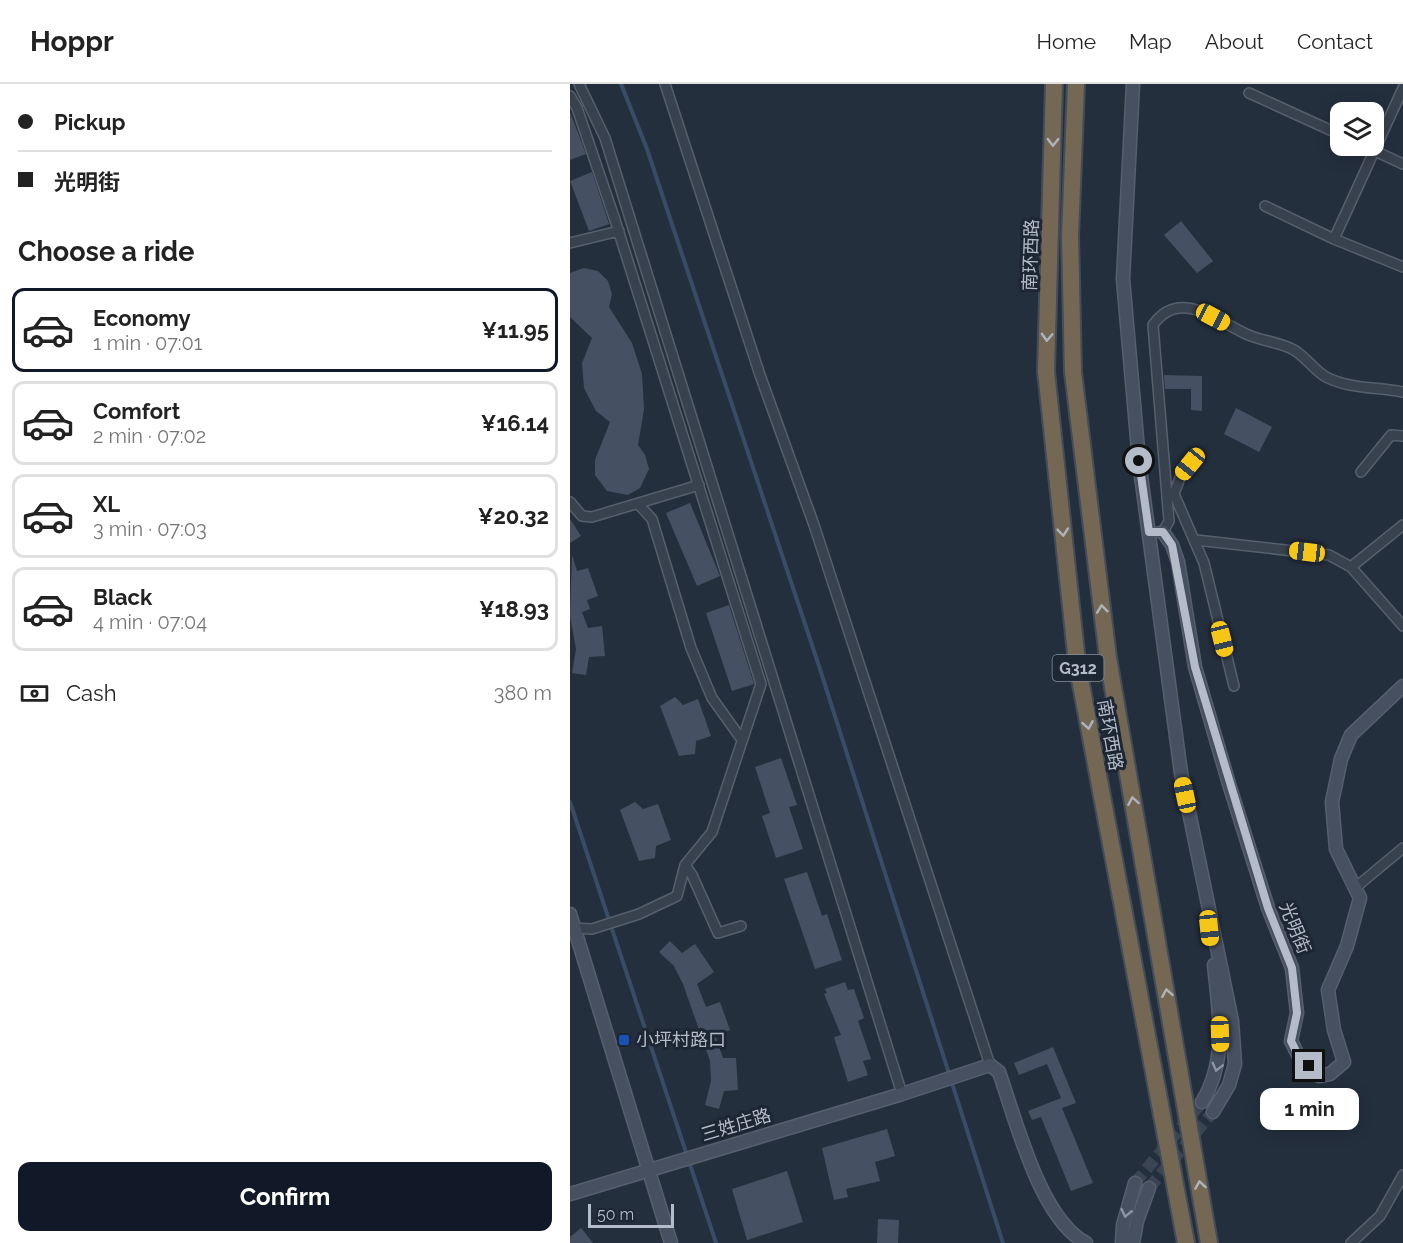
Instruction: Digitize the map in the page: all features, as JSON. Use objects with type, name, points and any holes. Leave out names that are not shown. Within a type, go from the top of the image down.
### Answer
[{"type":"highway","name":"南环西路","points":[[1054,84],[1046,371],[1077,663],[1186,1243]]},
{"type":"highway","name":"南环西路","points":[[1076,84],[1070,236],[1073,372],[1108,658],[1209,1243]]},
{"type":"street","points":[[579,84],[605,138],[907,1092]]},
{"type":"street","points":[[665,84],[759,375],[814,525],[985,1066],[999,1072],[1051,1209],[1077,1239],[1086,1243]]},
{"type":"street","points":[[1133,84],[1123,279],[1139,461],[1181,773],[1232,1021],[1235,1064],[1229,1085],[1213,1112]]},
{"type":"street","points":[[1384,130],[1403,88]]},
{"type":"street","points":[[1249,93],[1330,130]]},
{"type":"street","points":[[570,96],[577,108],[619,231],[761,684],[712,832],[685,865],[677,896],[621,920],[592,929],[571,923]]},
{"type":"street","points":[[1384,154],[1403,164]]},
{"type":"street","points":[[1334,239],[1372,156]]},
{"type":"street","points":[[1265,206],[1334,239],[1403,267]]},
{"type":"street","points":[[570,243],[619,231]]},
{"type":"street","points":[[1149,532],[1163,532],[1169,521],[1171,494],[1153,325],[1171,309],[1196,308],[1248,335],[1294,350],[1326,377],[1359,387],[1403,392]]},
{"type":"street","points":[[1360,472],[1391,435],[1403,436]]},
{"type":"street","points":[[1171,494],[1181,475],[1198,454]]},
{"type":"street","points":[[570,502],[582,516],[592,517],[639,505],[699,485]]},
{"type":"street","points":[[1171,494],[1196,540],[1234,686]]},
{"type":"street","points":[[639,505],[652,519],[691,648],[712,698],[742,740]]},
{"type":"street","points":[[1351,567],[1403,525]]},
{"type":"street","name":"光明街","points":[[1163,532],[1172,545],[1178,562],[1195,667],[1220,752],[1268,908],[1292,968],[1297,1013],[1291,1041],[1299,1057],[1319,1076],[1330,1074],[1344,1062],[1334,1030],[1328,990],[1347,946],[1360,898],[1336,849],[1332,802],[1341,759],[1351,735],[1403,686]]},
{"type":"street","points":[[1196,540],[1329,555],[1351,567],[1403,626]]},
{"type":"street","points":[[1355,888],[1403,848]]},
{"type":"street","points":[[685,865],[692,875],[718,933],[741,926]]},
{"type":"street","points":[[1202,1102],[1214,1078],[1220,1050],[1204,884]]},
{"type":"street","points":[[571,923],[671,1243]]},
{"type":"street","name":"三姓庄路","points":[[570,1194],[907,1092],[985,1066]]},
{"type":"street","points":[[1351,1243],[1380,1216],[1403,1175]]},
{"type":"street","points":[[1122,1243],[1125,1216],[1135,1183]]},
{"type":"street","points":[[1133,1243],[1137,1221],[1149,1188]]},
{"type":"building","points":[[570,112],[586,154],[570,160]]},
{"type":"building","points":[[592,172],[609,224],[589,231],[570,181]]},
{"type":"building","points":[[1181,221],[1213,261],[1197,273],[1164,235]]},
{"type":"building","points":[[584,268],[598,271],[608,281],[612,294],[609,307],[632,343],[642,374],[644,409],[638,445],[645,455],[649,469],[640,488],[628,495],[607,491],[595,475],[595,460],[610,422],[596,411],[584,388],[582,363],[592,338],[570,317],[570,273]]},
{"type":"building","points":[[1164,375],[1202,376],[1202,411],[1191,410],[1191,389],[1165,389]]},
{"type":"building","points":[[1236,408],[1272,427],[1259,452],[1224,434]]},
{"type":"building","points":[[690,503],[720,576],[697,586],[666,513]]},
{"type":"building","points":[[570,519],[581,536],[570,543]]},
{"type":"building","points":[[572,555],[577,571],[588,568],[598,596],[587,600],[590,609],[582,612],[588,628],[602,626],[605,656],[589,657],[586,675],[572,673],[576,649],[570,616]]},
{"type":"building","points":[[729,605],[754,684],[732,691],[706,613]]},
{"type":"building","points":[[675,697],[683,705],[698,699],[711,736],[696,741],[695,754],[679,756],[660,706]]},
{"type":"building","points":[[781,758],[797,805],[789,807],[803,849],[776,858],[762,816],[770,813],[755,767]]},
{"type":"building","points":[[635,802],[643,809],[658,804],[671,840],[656,846],[655,858],[639,861],[620,810]]},
{"type":"building","points":[[807,872],[822,916],[827,914],[842,960],[815,969],[784,879]]},
{"type":"building","points":[[670,941],[682,953],[695,944],[714,972],[697,984],[706,1007],[720,1002],[730,1030],[715,1035],[723,1058],[736,1058],[738,1090],[724,1091],[719,1109],[705,1105],[711,1081],[710,1061],[683,984],[674,966],[659,952]]},
{"type":"building","points":[[845,982],[848,990],[854,989],[864,1018],[858,1021],[871,1059],[863,1061],[868,1075],[848,1082],[834,1037],[841,1035],[824,994],[827,993],[825,989]]},
{"type":"building","points":[[1053,1047],[1076,1103],[1062,1108],[1093,1183],[1071,1191],[1041,1117],[1032,1120],[1028,1111],[1061,1098],[1047,1064],[1019,1075],[1014,1063]]},
{"type":"building","points":[[887,1129],[895,1156],[875,1162],[880,1181],[846,1189],[848,1197],[834,1200],[822,1148]]},
{"type":"building","points":[[787,1171],[803,1222],[747,1240],[732,1189]]},
{"type":"building","points":[[878,1219],[899,1220],[898,1243],[877,1243]]},
{"type":"building","points":[[581,1228],[593,1243],[570,1243],[570,1237]]},
{"type":"waterway","points":[[621,84],[647,149],[819,666],[1003,1243]]},
{"type":"waterway","points":[[570,802],[716,1243]]},
{"type":"tunnel","points":[[1135,1183],[1202,1102]]},
{"type":"tunnel","points":[[1149,1188],[1213,1112]]},
{"type":"place","name":"小坪村路口","points":[[624,1040]]},
{"type":"route","points":[[1139,461],[1149,532],[1163,532],[1172,545],[1178,562],[1195,667],[1268,908],[1292,968],[1297,1013],[1291,1041],[1299,1057],[1309,1066]]}]
